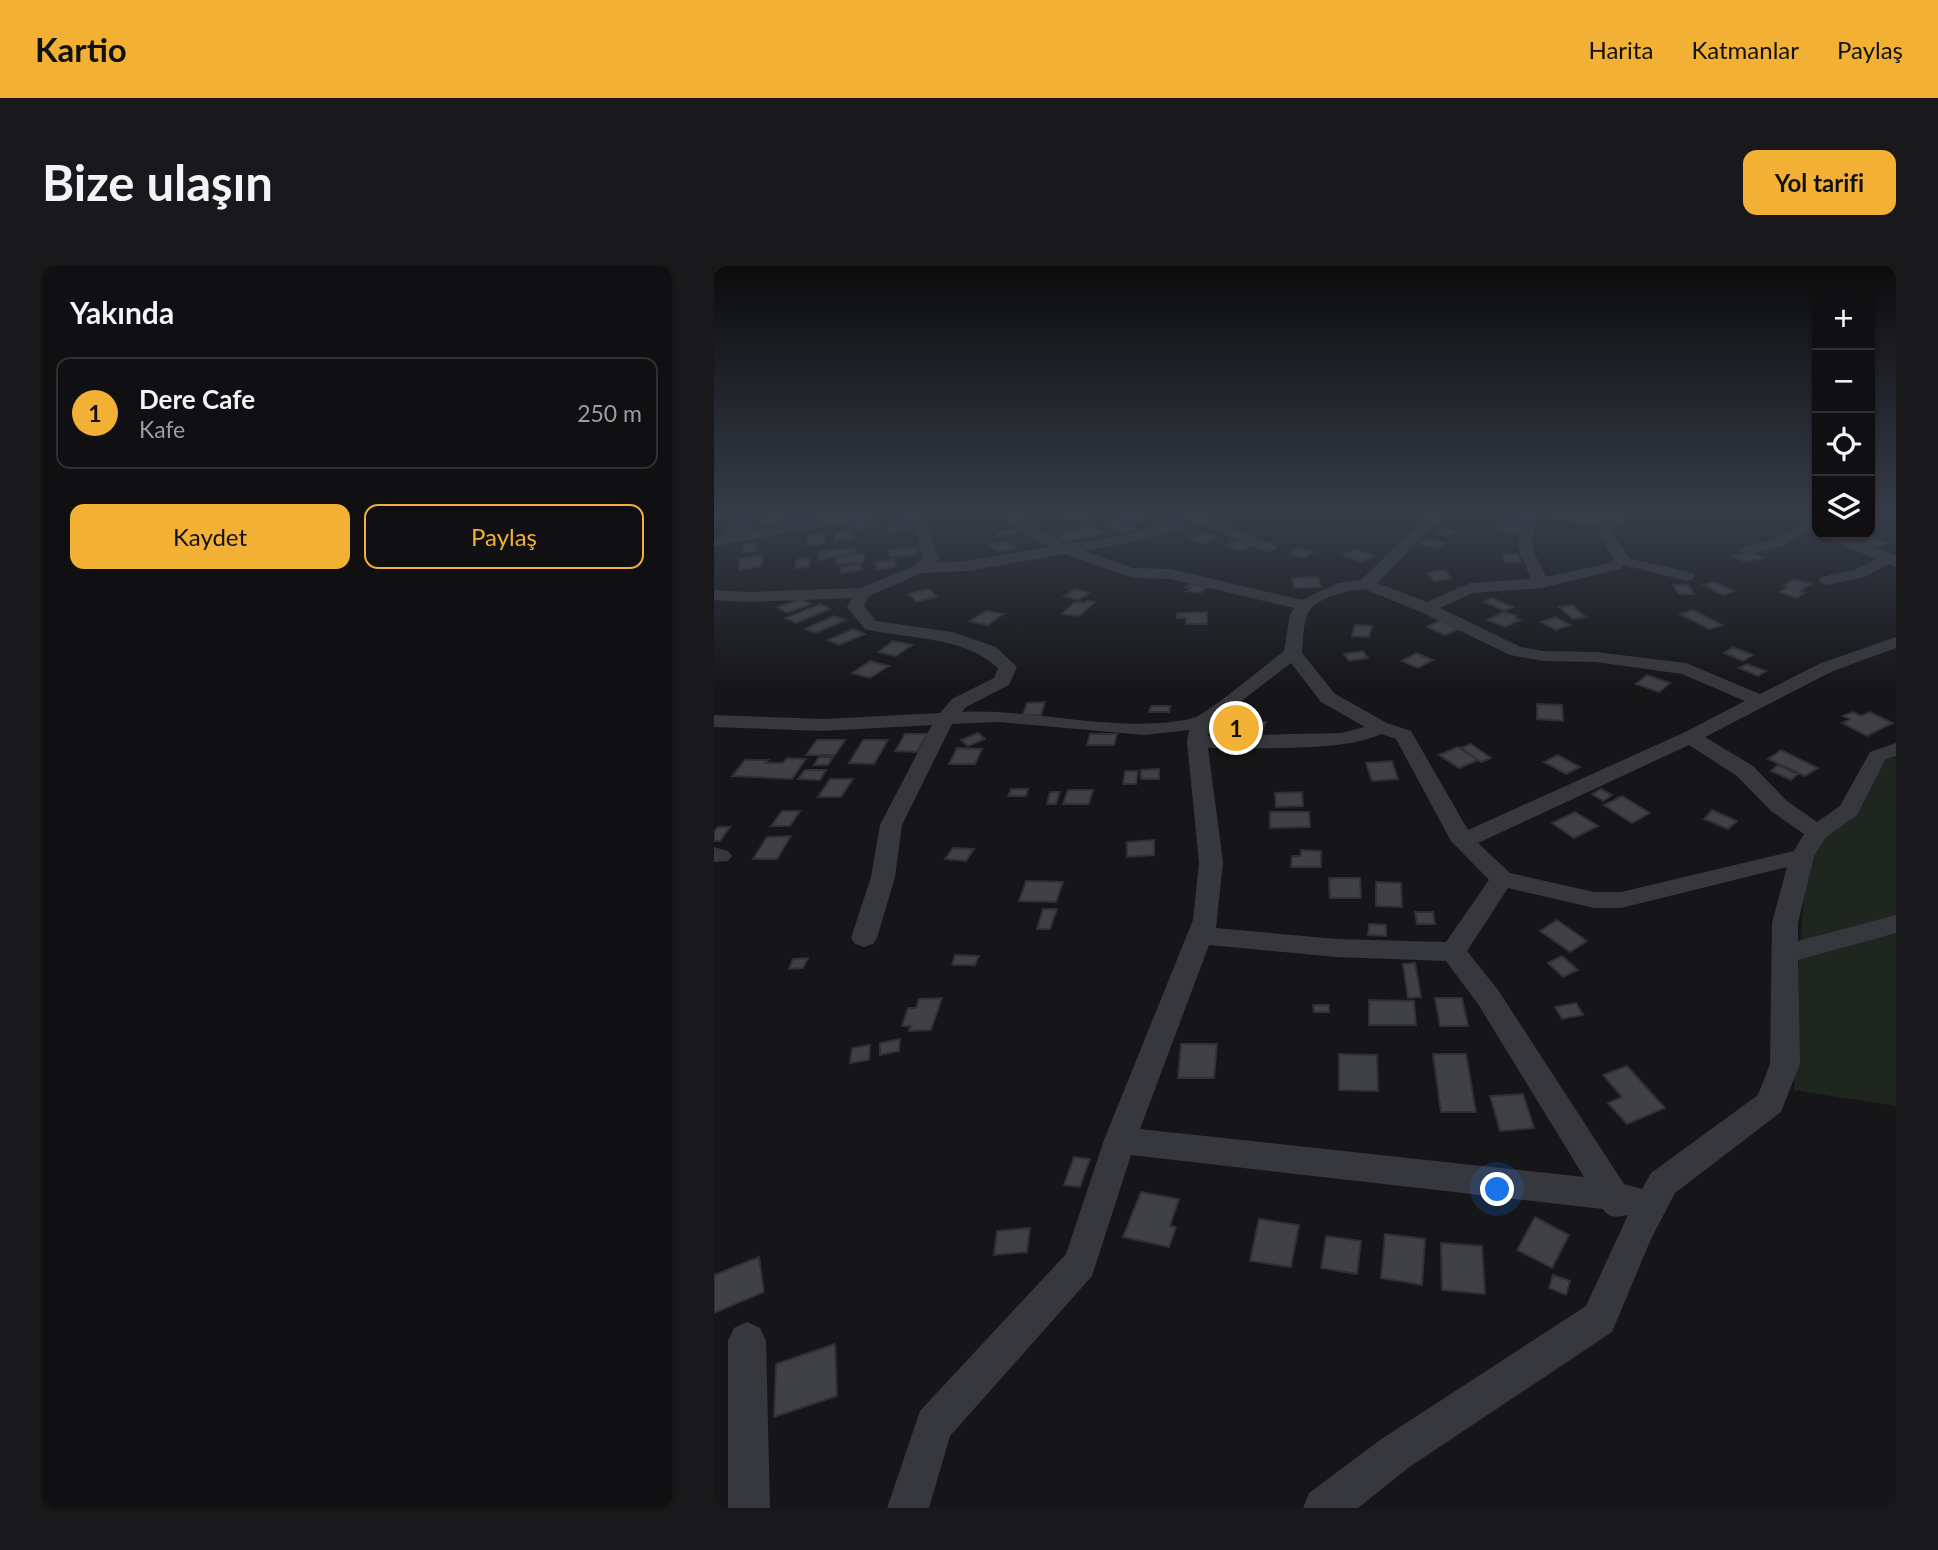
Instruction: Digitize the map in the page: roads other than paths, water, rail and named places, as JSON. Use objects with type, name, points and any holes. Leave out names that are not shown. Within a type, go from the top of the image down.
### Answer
[{"type":"street","points":[[714,595],[747,597],[863,593],[912,572]]},
{"type":"street","points":[[1130,572],[1170,574],[1306,606]]},
{"type":"street","points":[[1366,584],[1378,572]]},
{"type":"street","points":[[1536,572],[1541,583]]},
{"type":"street","points":[[1427,608],[1470,588],[1541,583],[1589,572]]},
{"type":"street","points":[[1668,572],[1683,580]]},
{"type":"street","points":[[1827,580],[1864,572]]},
{"type":"street","points":[[1199,732],[1293,653],[1298,614],[1312,600],[1344,586],[1366,584],[1427,608],[1516,652],[1543,656],[1596,657],[1686,670],[1761,701]]},
{"type":"street","points":[[863,593],[855,607],[871,625],[951,637],[990,651],[1008,667],[1002,681],[959,703],[945,719],[891,825],[883,877],[864,938]]},
{"type":"street","points":[[1463,841],[1690,737],[1827,667],[1896,642]]},
{"type":"street","points":[[1293,653],[1328,698],[1380,727],[1404,735],[1463,841],[1502,879],[1594,900],[1620,900],[1809,844],[1849,810],[1877,756],[1896,749]]},
{"type":"street","points":[[714,721],[822,725],[998,716],[1144,729],[1341,739],[1361,736],[1380,727]]},
{"type":"street","points":[[908,1508],[934,1425],[1080,1264],[1120,1140],[1206,920],[1211,862],[1199,732]]},
{"type":"street","points":[[1690,737],[1745,771],[1779,806],[1809,844]]},
{"type":"street","points":[[1324,1508],[1394,1454],[1599,1319],[1644,1219],[1663,1184],[1769,1103],[1785,1064],[1785,923],[1809,844]]},
{"type":"street","points":[[1453,952],[1502,879]]},
{"type":"street","points":[[1786,954],[1896,924]]},
{"type":"street","points":[[1200,935],[1337,948],[1453,952]]},
{"type":"street","points":[[1453,952],[1488,997],[1613,1195],[1644,1219]]},
{"type":"street","points":[[1120,1140],[1613,1195]]},
{"type":"street","points":[[747,1341],[749,1508]]},
{"type":"place","name":"Dere Cafe","points":[[1236,728]]}]
